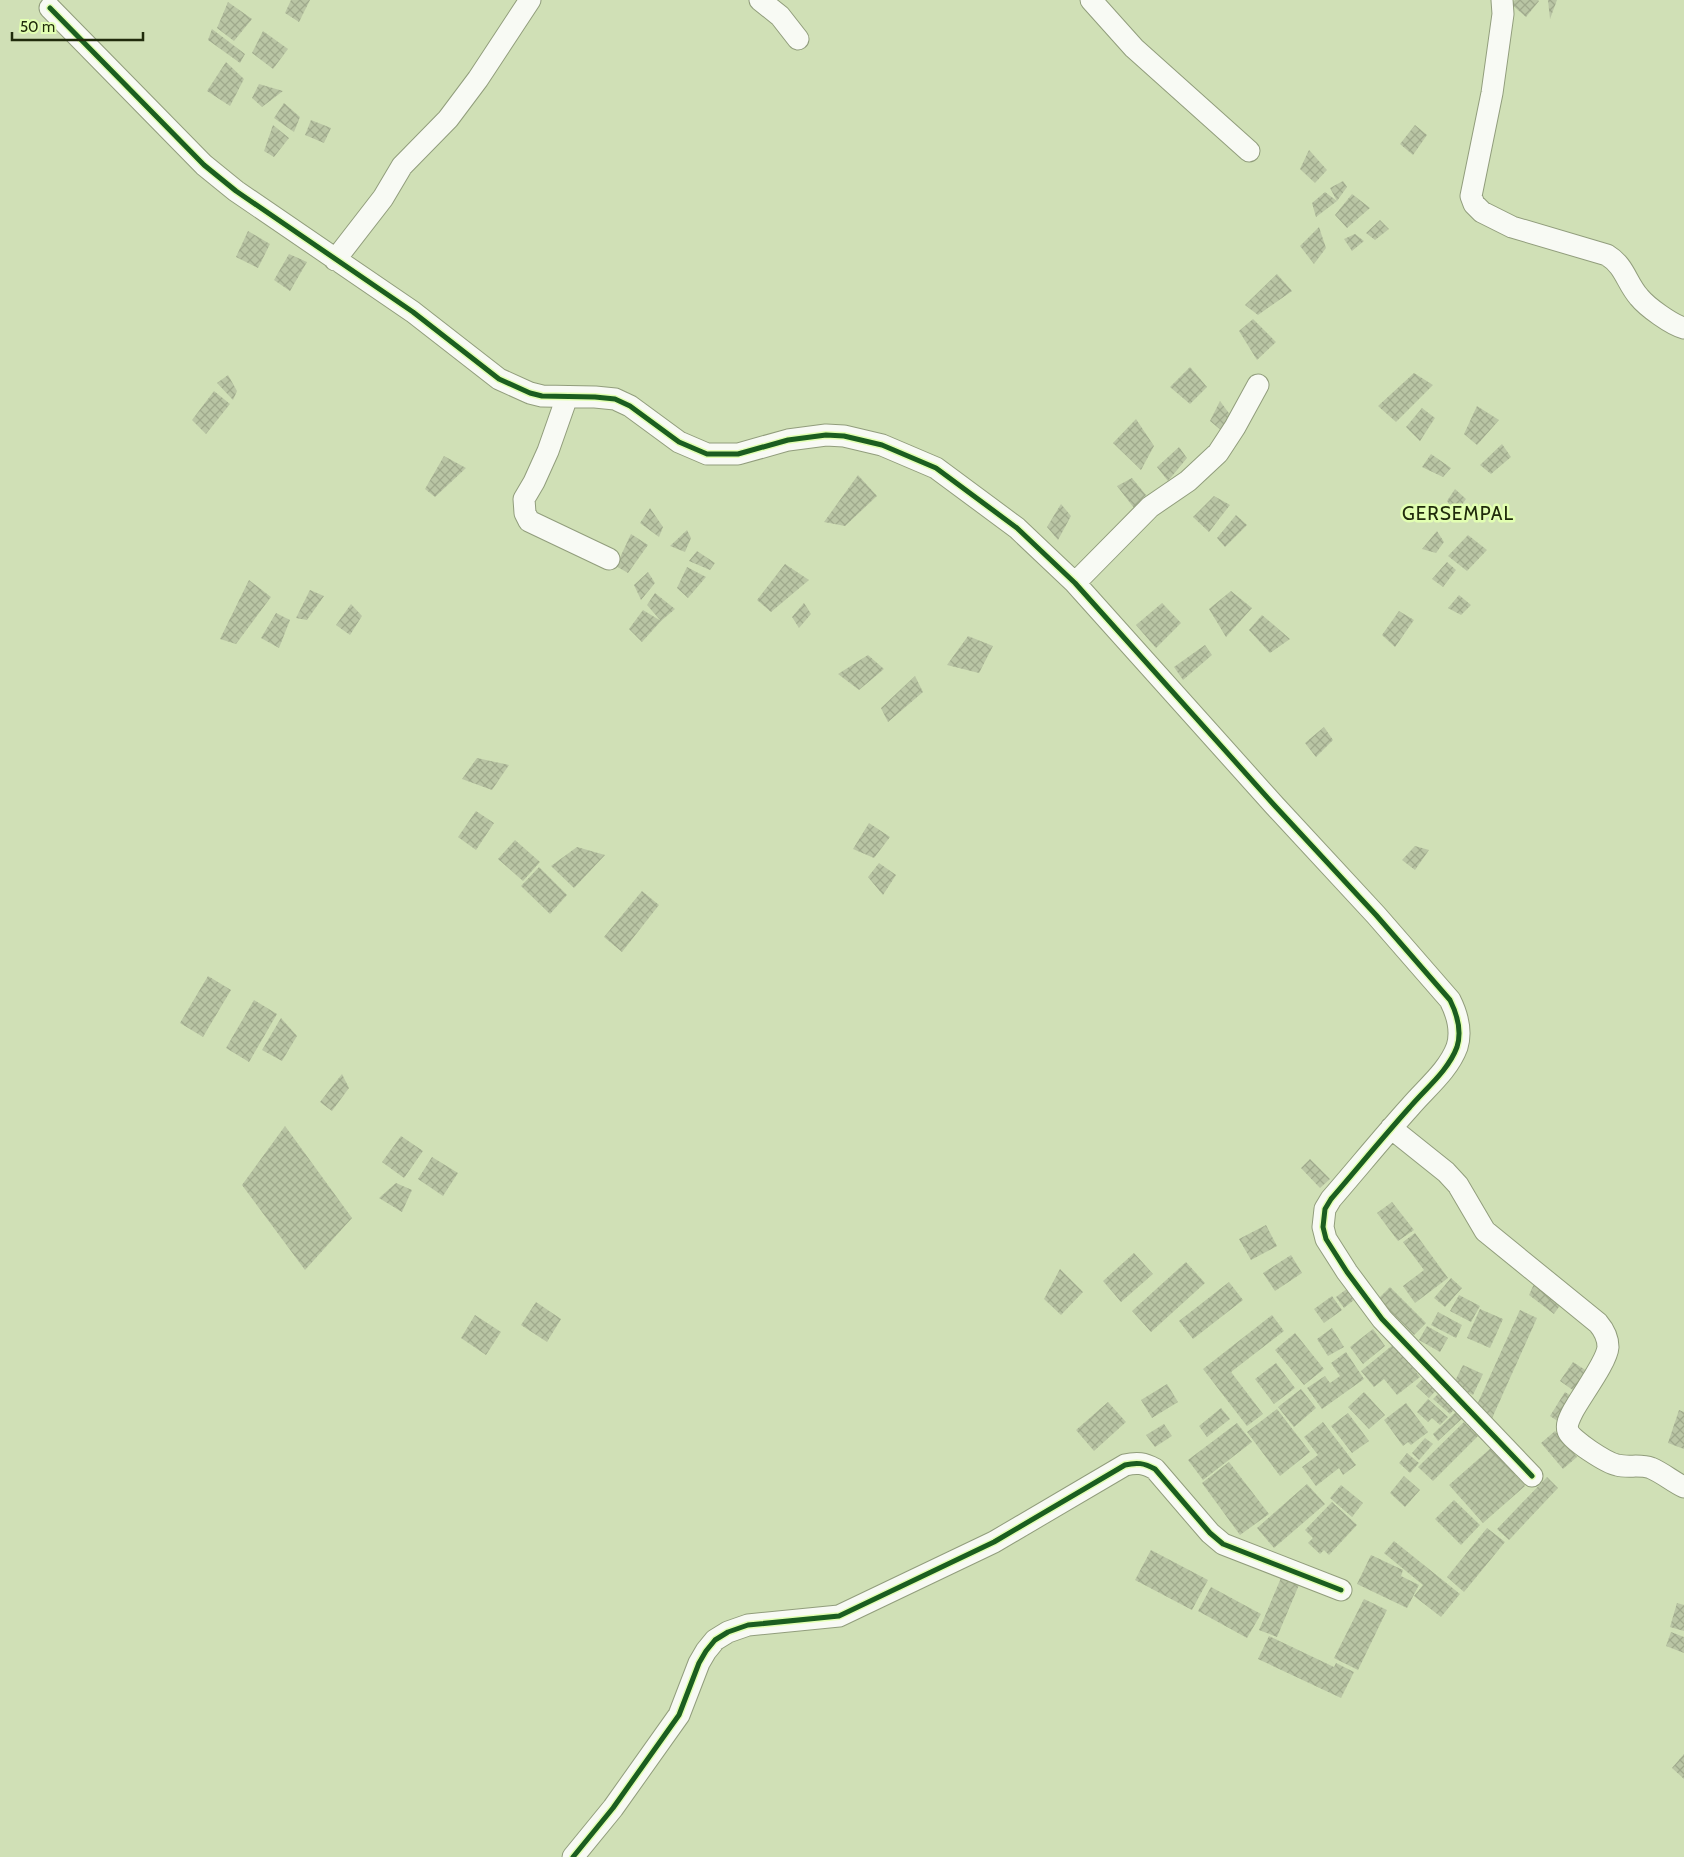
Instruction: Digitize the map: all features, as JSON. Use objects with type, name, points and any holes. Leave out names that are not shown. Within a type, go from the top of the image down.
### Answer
[{"type":"street","points":[[335,260],[383,198],[402,166],[448,119],[478,79],[530,0]]},
{"type":"street","points":[[760,0],[780,16],[798,39]]},
{"type":"street","points":[[1092,0],[1134,48],[1250,151]]},
{"type":"street","points":[[1502,0],[1503,14],[1492,93],[1471,196],[1474,204],[1482,212],[1512,227],[1606,255],[1616,261],[1640,298],[1684,328]]},
{"type":"street","points":[[50,8],[204,165],[236,191],[413,312],[499,379],[530,393],[542,396],[595,396],[621,401],[679,442],[707,454],[738,454],[788,440],[826,434],[844,436],[882,446],[936,468],[1017,528],[1075,583],[1274,806],[1376,915],[1450,1000],[1456,1012],[1458,1023],[1457,1046],[1443,1071],[1330,1199],[1323,1216],[1323,1227],[1326,1239],[1347,1272],[1382,1319],[1532,1476]]},
{"type":"street","points":[[1075,583],[1150,507],[1188,480],[1218,453],[1258,385]]},
{"type":"street","points":[[567,397],[548,451],[524,499],[525,513],[529,521],[609,559]]},
{"type":"street","points":[[1391,1128],[1446,1172],[1458,1185],[1485,1231],[1598,1323],[1604,1330],[1608,1348],[1605,1357],[1568,1420],[1567,1430],[1571,1437],[1608,1463],[1619,1466],[1644,1466],[1651,1468],[1684,1487]]},
{"type":"street","points":[[573,1857],[613,1808],[679,1715],[699,1664],[715,1640],[728,1632],[748,1625],[840,1616],[994,1542],[1125,1465],[1135,1462],[1155,1469],[1210,1533],[1223,1544],[1341,1590]]},
{"type":"building","points":[[291,0],[310,0],[299,22],[285,13]]},
{"type":"building","points":[[1515,0],[1539,1],[1526,17],[1511,4]]},
{"type":"building","points":[[1548,0],[1557,0],[1550,19]]},
{"type":"building","points":[[228,2],[252,19],[234,41],[217,28]]},
{"type":"building","points":[[212,29],[245,54],[240,63],[208,40]]},
{"type":"building","points":[[263,31],[288,49],[273,69],[252,53]]},
{"type":"building","points":[[226,62],[244,79],[230,106],[207,91]]},
{"type":"building","points":[[259,84],[283,91],[262,107],[252,98]]},
{"type":"building","points":[[284,103],[300,117],[294,132],[274,118]]},
{"type":"building","points":[[311,120],[331,128],[324,143],[305,135]]},
{"type":"building","points":[[273,125],[289,138],[274,157],[264,151]]},
{"type":"building","points":[[1415,125],[1427,135],[1413,155],[1400,144]]},
{"type":"building","points":[[1309,150],[1327,170],[1315,183],[1300,169]]},
{"type":"building","points":[[1343,181],[1347,187],[1337,201],[1330,188]]},
{"type":"building","points":[[1325,192],[1337,201],[1316,217],[1312,203]]},
{"type":"building","points":[[1352,194],[1370,208],[1347,228],[1335,215]]},
{"type":"building","points":[[1380,220],[1389,229],[1375,240],[1366,233]]},
{"type":"building","points":[[1319,227],[1326,248],[1314,264],[1300,246]]},
{"type":"building","points":[[248,231],[270,244],[258,268],[236,257]]},
{"type":"building","points":[[1355,234],[1364,241],[1352,251],[1344,239]]},
{"type":"building","points":[[289,254],[307,262],[290,291],[274,280]]},
{"type":"building","points":[[1277,274],[1292,291],[1258,315],[1245,305]]},
{"type":"building","points":[[1253,319],[1276,342],[1257,360],[1239,331]]},
{"type":"building","points":[[1190,367],[1207,387],[1190,404],[1170,387]]},
{"type":"building","points":[[1414,373],[1433,385],[1396,422],[1378,406]]},
{"type":"building","points":[[228,375],[237,391],[233,400],[217,383]]},
{"type":"building","points":[[214,391],[230,404],[206,434],[192,420]]},
{"type":"building","points":[[1220,401],[1231,416],[1222,431],[1210,421]]},
{"type":"building","points":[[1477,406],[1499,420],[1477,445],[1464,434]]},
{"type":"building","points":[[1422,408],[1435,418],[1420,441],[1406,427]]},
{"type":"building","points":[[1136,419],[1154,446],[1141,470],[1113,443]]},
{"type":"building","points":[[1502,444],[1511,457],[1491,474],[1480,465]]},
{"type":"building","points":[[1179,447],[1187,458],[1168,481],[1157,467]]},
{"type":"building","points":[[1431,454],[1451,468],[1443,477],[1422,467]]},
{"type":"building","points":[[444,456],[466,468],[435,497],[425,489]]},
{"type":"building","points":[[858,475],[877,496],[845,526],[824,522]]},
{"type":"building","points":[[1132,478],[1146,495],[1134,508],[1117,486]]},
{"type":"building","points":[[1455,489],[1466,499],[1456,513],[1447,501]]},
{"type":"building","points":[[1214,496],[1230,505],[1209,532],[1193,517]]},
{"type":"building","points":[[1061,504],[1071,516],[1058,540],[1047,527]]},
{"type":"building","points":[[650,508],[663,527],[659,537],[640,523]]},
{"type":"building","points":[[1236,515],[1247,525],[1225,547],[1217,538]]},
{"type":"building","points":[[687,530],[691,538],[685,552],[670,546]]},
{"type":"building","points":[[1437,531],[1444,542],[1436,553],[1422,549]]},
{"type":"building","points":[[631,534],[648,545],[628,573],[616,566]]},
{"type":"building","points":[[1468,535],[1487,550],[1467,571],[1448,556]]},
{"type":"building","points":[[697,551],[715,563],[710,570],[689,561]]},
{"type":"building","points":[[1447,562],[1456,570],[1443,587],[1432,579]]},
{"type":"building","points":[[785,564],[809,580],[771,612],[757,600]]},
{"type":"building","points":[[687,567],[706,577],[688,598],[677,588]]},
{"type":"building","points":[[648,572],[655,583],[641,600],[634,585]]},
{"type":"building","points":[[249,580],[271,597],[236,644],[220,639]]},
{"type":"building","points":[[310,590],[324,596],[307,620],[296,618]]},
{"type":"building","points":[[1231,591],[1252,608],[1226,637],[1209,609]]},
{"type":"building","points":[[655,593],[675,609],[661,621],[647,605]]},
{"type":"building","points":[[1459,595],[1471,605],[1461,615],[1448,608]]},
{"type":"building","points":[[804,603],[811,614],[799,628],[792,617]]},
{"type":"building","points":[[1162,603],[1181,623],[1156,648],[1136,625]]},
{"type":"building","points":[[351,604],[362,616],[350,635],[336,625]]},
{"type":"building","points":[[643,610],[661,621],[642,642],[629,629]]},
{"type":"building","points":[[1399,611],[1414,620],[1395,647],[1382,635]]},
{"type":"building","points":[[276,613],[290,620],[279,648],[261,638]]},
{"type":"building","points":[[1262,615],[1290,639],[1270,653],[1249,630]]},
{"type":"building","points":[[968,636],[993,646],[979,673],[947,665]]},
{"type":"building","points":[[1205,645],[1212,655],[1183,680],[1174,667]]},
{"type":"building","points":[[868,655],[884,669],[859,690],[838,674]]},
{"type":"building","points":[[915,676],[923,692],[888,722],[881,708]]},
{"type":"building","points":[[1324,727],[1333,740],[1316,757],[1305,743]]},
{"type":"building","points":[[477,758],[509,765],[492,790],[462,779]]},
{"type":"building","points":[[476,811],[494,823],[476,850],[458,837]]},
{"type":"building","points":[[869,823],[890,837],[874,858],[853,849]]},
{"type":"building","points":[[515,840],[540,862],[523,881],[498,859]]},
{"type":"building","points":[[1415,846],[1429,850],[1415,870],[1402,860]]},
{"type":"building","points":[[577,847],[605,855],[574,888],[551,866]]},
{"type":"building","points":[[879,863],[896,875],[883,895],[868,877]]},
{"type":"building","points":[[539,867],[567,895],[550,914],[521,886]]},
{"type":"building","points":[[642,891],[659,905],[622,952],[604,937]]},
{"type":"building","points":[[208,976],[231,990],[203,1037],[180,1023]]},
{"type":"building","points":[[254,1000],[277,1014],[249,1062],[226,1048]]},
{"type":"building","points":[[281,1018],[297,1036],[282,1061],[262,1050]]},
{"type":"building","points":[[342,1074],[349,1088],[332,1111],[320,1102]]},
{"type":"building","points":[[285,1126],[352,1218],[305,1270],[242,1185]]},
{"type":"building","points":[[401,1136],[423,1151],[404,1178],[382,1162]]},
{"type":"building","points":[[432,1157],[458,1173],[443,1196],[418,1179]]},
{"type":"building","points":[[1310,1159],[1330,1179],[1320,1188],[1301,1168]]},
{"type":"building","points":[[396,1183],[412,1190],[402,1212],[379,1198]]},
{"type":"building","points":[[1392,1202],[1414,1230],[1398,1241],[1377,1213]]},
{"type":"building","points":[[1266,1225],[1277,1246],[1251,1260],[1239,1239]]},
{"type":"building","points":[[1415,1233],[1448,1278],[1415,1303],[1403,1286],[1424,1270],[1403,1242]]},
{"type":"building","points":[[1134,1253],[1153,1274],[1121,1302],[1103,1281]]},
{"type":"building","points":[[1291,1255],[1302,1273],[1275,1291],[1263,1273]]},
{"type":"building","points":[[1186,1262],[1205,1283],[1151,1332],[1132,1311]]},
{"type":"building","points":[[1060,1269],[1083,1292],[1061,1315],[1044,1299]]},
{"type":"building","points":[[1451,1278],[1462,1288],[1445,1307],[1434,1298]]},
{"type":"building","points":[[1229,1282],[1243,1300],[1193,1339],[1179,1321]]},
{"type":"building","points":[[1534,1284],[1561,1304],[1554,1314],[1529,1295]]},
{"type":"building","points":[[1352,1285],[1360,1295],[1344,1308],[1336,1297]]},
{"type":"building","points":[[1390,1287],[1426,1323],[1414,1335],[1378,1299]]},
{"type":"building","points":[[1459,1295],[1480,1306],[1471,1322],[1450,1311]]},
{"type":"building","points":[[1332,1296],[1342,1310],[1324,1323],[1314,1309]]},
{"type":"building","points":[[536,1302],[561,1319],[547,1342],[521,1325]]},
{"type":"building","points":[[1480,1309],[1503,1319],[1490,1348],[1467,1338]]},
{"type":"building","points":[[1520,1310],[1537,1318],[1489,1425],[1476,1407]]},
{"type":"building","points":[[1438,1312],[1462,1325],[1456,1338],[1431,1325]]},
{"type":"building","points":[[475,1315],[501,1332],[486,1355],[461,1338]]},
{"type":"building","points":[[1272,1315],[1284,1331],[1231,1372],[1263,1414],[1247,1426],[1203,1369]]},
{"type":"building","points":[[1427,1326],[1448,1338],[1440,1352],[1419,1340]]},
{"type":"building","points":[[1332,1328],[1344,1347],[1328,1356],[1317,1339]]},
{"type":"building","points":[[1373,1329],[1385,1346],[1363,1364],[1350,1347]]},
{"type":"building","points":[[1295,1333],[1324,1369],[1304,1385],[1275,1350]]},
{"type":"building","points":[[1394,1344],[1420,1377],[1397,1395],[1384,1379],[1374,1387],[1361,1371]]},
{"type":"building","points":[[1346,1352],[1364,1379],[1322,1409],[1307,1388],[1325,1376],[1330,1383],[1340,1376],[1331,1363]]},
{"type":"building","points":[[1573,1362],[1590,1373],[1577,1393],[1560,1381]]},
{"type":"building","points":[[1276,1363],[1295,1388],[1274,1404],[1255,1379]]},
{"type":"building","points":[[1463,1365],[1483,1374],[1473,1395],[1453,1385]]},
{"type":"building","points":[[1425,1376],[1438,1388],[1429,1398],[1416,1386]]},
{"type":"building","points":[[1167,1384],[1178,1402],[1152,1418],[1141,1400]]},
{"type":"building","points":[[1301,1389],[1316,1408],[1294,1427],[1278,1407]]},
{"type":"building","points":[[1442,1390],[1458,1405],[1450,1414],[1433,1399]]},
{"type":"building","points":[[1364,1392],[1385,1415],[1369,1429],[1348,1407]]},
{"type":"building","points":[[1565,1392],[1574,1398],[1559,1422],[1550,1416]]},
{"type":"building","points":[[1428,1399],[1448,1417],[1440,1425],[1432,1418],[1428,1422],[1417,1412]]},
{"type":"building","points":[[1108,1402],[1126,1422],[1094,1451],[1076,1430]]},
{"type":"building","points":[[1406,1403],[1428,1432],[1411,1445],[1408,1442],[1403,1446],[1384,1420]]},
{"type":"building","points":[[1461,1407],[1467,1414],[1438,1441],[1433,1434]]},
{"type":"building","points":[[1221,1408],[1230,1419],[1207,1437],[1199,1426]]},
{"type":"building","points":[[1277,1409],[1310,1452],[1280,1476],[1247,1432]]},
{"type":"building","points":[[1679,1410],[1684,1412],[1684,1449],[1668,1443]]},
{"type":"building","points":[[1348,1413],[1369,1441],[1352,1453],[1331,1426]]},
{"type":"building","points":[[1323,1422],[1356,1465],[1343,1475],[1339,1468],[1316,1486],[1302,1467],[1318,1455],[1304,1437]]},
{"type":"building","points":[[1464,1422],[1478,1436],[1433,1481],[1418,1467]]},
{"type":"building","points":[[1237,1423],[1252,1442],[1203,1480],[1188,1460]]},
{"type":"building","points":[[1164,1424],[1172,1436],[1155,1447],[1146,1435]]},
{"type":"building","points":[[1555,1431],[1577,1457],[1563,1469],[1541,1443]]},
{"type":"building","points":[[1425,1438],[1433,1444],[1419,1460],[1412,1453]]},
{"type":"building","points":[[1491,1448],[1525,1486],[1483,1523],[1449,1485]]},
{"type":"building","points":[[1407,1453],[1419,1463],[1410,1473],[1399,1463]]},
{"type":"building","points":[[1229,1462],[1269,1514],[1240,1535],[1202,1483]]},
{"type":"building","points":[[1404,1476],[1420,1490],[1405,1507],[1390,1493]]},
{"type":"building","points":[[1547,1477],[1558,1488],[1509,1540],[1497,1529]]},
{"type":"building","points":[[1307,1484],[1325,1504],[1274,1548],[1257,1528]]},
{"type":"building","points":[[1341,1485],[1363,1503],[1352,1517],[1330,1498]]},
{"type":"building","points":[[1454,1500],[1480,1525],[1461,1545],[1435,1519]]},
{"type":"building","points":[[1332,1502],[1357,1525],[1329,1555],[1324,1550],[1320,1554],[1308,1543],[1313,1538],[1305,1530]]},
{"type":"building","points":[[1487,1528],[1505,1542],[1464,1592],[1447,1577]]},
{"type":"building","points":[[1394,1541],[1460,1594],[1441,1617],[1414,1596],[1423,1585],[1384,1553]]},
{"type":"building","points":[[1151,1550],[1208,1580],[1192,1610],[1135,1580]]},
{"type":"building","points":[[1371,1555],[1403,1570],[1401,1576],[1419,1585],[1407,1608],[1357,1584]]},
{"type":"building","points":[[1281,1578],[1299,1585],[1277,1637],[1259,1630]]},
{"type":"building","points":[[1211,1587],[1261,1614],[1247,1638],[1198,1611]]},
{"type":"building","points":[[1364,1599],[1387,1610],[1358,1670],[1334,1658]]},
{"type":"building","points":[[1677,1603],[1684,1605],[1684,1631],[1670,1627]]},
{"type":"building","points":[[1671,1632],[1684,1637],[1684,1653],[1666,1646]]},
{"type":"building","points":[[1269,1636],[1334,1667],[1336,1663],[1354,1672],[1341,1698],[1258,1659]]},
{"type":"building","points":[[1684,1754],[1684,1779],[1672,1768]]},
{"type":"cycle path","points":[[50,8],[204,165],[236,191],[413,312],[499,379],[530,393],[542,396],[615,399],[630,406],[679,442],[707,454],[738,454],[788,440],[826,435],[844,436],[882,445],[936,468],[1017,528],[1075,583],[1275,806],[1376,915],[1450,1000],[1457,1017],[1459,1029],[1457,1047],[1453,1056],[1442,1072],[1331,1199],[1325,1209],[1323,1227],[1326,1239],[1347,1272],[1382,1319],[1532,1476]]},
{"type":"cycle path","points":[[573,1857],[613,1808],[679,1715],[699,1663],[715,1640],[728,1632],[748,1625],[839,1616],[994,1542],[1125,1465],[1140,1464],[1155,1469],[1210,1533],[1223,1544],[1341,1590]]},
{"type":"district","name":"GERSEMPAL","points":[[1458,513]]}]
